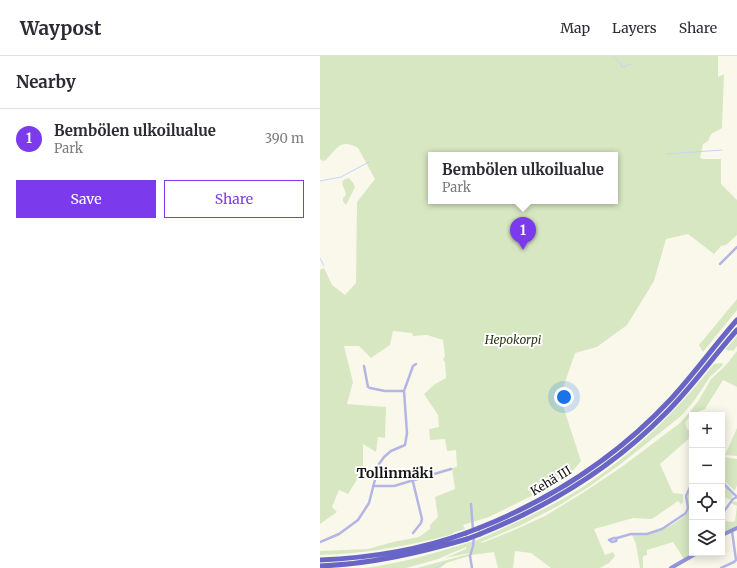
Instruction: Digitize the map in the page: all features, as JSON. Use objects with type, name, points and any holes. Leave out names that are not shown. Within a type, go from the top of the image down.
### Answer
[{"type":"highway","name":"Kehä III","points":[[320,559],[332,560],[400,551],[447,539],[516,513],[553,493],[583,475],[624,444],[672,398],[737,320]]},
{"type":"highway","name":"Kehä III","points":[[320,566],[359,563],[424,552],[480,534],[525,515],[554,499],[610,463],[647,432],[667,412],[737,330]]},
{"type":"highway","points":[[332,568],[359,563]]},
{"type":"main road","points":[[725,534],[735,530]]},
{"type":"main road","points":[[671,568],[693,556]]},
{"type":"street","points":[[720,264],[737,247]]},
{"type":"street","points":[[320,542],[339,534],[358,520],[369,503],[379,464],[391,451],[404,446],[406,441],[407,422],[404,391],[413,366],[416,364]]},
{"type":"street","points":[[364,366],[368,387],[385,391],[404,391]]},
{"type":"street","points":[[373,486],[394,486],[413,482],[451,469]]},
{"type":"street","points":[[413,482],[422,519],[421,523],[413,533]]},
{"type":"street","points":[[617,538],[631,534],[647,534],[662,529],[686,513],[688,508],[686,496],[692,484]]},
{"type":"street","points":[[724,484],[737,498],[733,499],[725,510]]},
{"type":"street","points":[[471,504],[474,544],[470,558],[472,568]]},
{"type":"street","points":[[722,568],[736,560],[735,530]]},
{"type":"green space","name":"Hepokorpi","points":[[320,56],[718,56],[718,77],[724,74],[722,128],[711,134],[708,141],[703,144],[700,158],[721,159],[721,184],[737,200],[737,235],[726,245],[721,246],[714,254],[688,234],[666,239],[654,281],[627,325],[597,347],[575,353],[560,397],[581,461],[566,479],[489,517],[463,525],[465,529],[450,535],[385,549],[320,555],[320,551],[368,549],[419,537],[430,529],[430,525],[438,517],[435,497],[455,489],[452,468],[457,467],[456,450],[447,451],[445,439],[430,440],[429,429],[439,427],[438,415],[424,394],[435,384],[446,378],[445,362],[443,360],[445,356],[443,340],[427,335],[413,336],[412,333],[393,331],[390,345],[371,358],[359,346],[344,346],[353,382],[347,404],[386,407],[385,438],[378,437],[376,452],[363,444],[363,470],[348,494],[339,490],[332,507],[337,512],[320,524],[320,270],[324,268],[332,285],[345,295],[356,283],[357,202],[375,179],[358,148],[352,145],[347,144],[339,146],[326,160],[323,161],[320,159]]},
{"type":"green space","points":[[349,178],[355,187],[346,205],[343,198],[346,195],[346,192],[342,183],[345,179]]},
{"type":"green space","points":[[737,299],[737,310],[703,352],[699,345]]},
{"type":"green space","points":[[737,336],[737,346],[733,351],[728,351],[726,349]]},
{"type":"green space","points":[[737,351],[737,387],[723,380],[705,409],[697,412],[690,412],[699,400],[711,379],[726,365]]},
{"type":"green space","points":[[722,363],[723,365],[710,377],[694,401],[681,416],[622,463],[590,486],[558,506],[521,525],[481,542],[482,543],[512,531],[545,516],[623,466],[680,423],[689,413],[689,417],[685,423],[689,431],[689,439],[660,464],[673,493],[683,494],[683,503],[681,504],[678,501],[652,519],[633,518],[594,529],[605,555],[613,552],[615,556],[609,563],[600,568],[551,568],[531,553],[515,551],[513,568],[498,568],[494,552],[471,555],[475,541],[522,520],[568,496],[589,483],[629,453],[665,419],[699,383],[714,364]]},
{"type":"green space","points":[[737,428],[737,456],[725,455]]},
{"type":"green space","points":[[725,457],[737,459],[737,485],[735,491],[725,482]]},
{"type":"green space","points":[[725,486],[733,495],[731,500],[725,497]]},
{"type":"green space","points":[[689,492],[690,556],[684,559],[673,542],[647,550],[647,555],[643,556],[644,568],[640,568],[636,544],[632,535],[649,534],[663,530],[675,523],[688,513],[687,497]]},
{"type":"green space","points":[[735,501],[737,502],[737,506],[731,503]]},
{"type":"green space","points":[[737,506],[737,527],[725,531],[725,521],[735,521]]},
{"type":"green space","points":[[473,541],[470,553],[445,558],[466,549],[466,547],[438,559],[406,568],[364,568],[419,557]]},
{"type":"green space","points":[[469,554],[469,556],[446,563],[440,568],[417,568]]},
{"type":"waterway","points":[[613,56],[622,67],[631,64]]},
{"type":"waterway","points":[[666,154],[722,150]]},
{"type":"waterway","points":[[320,181],[341,177],[369,162]]},
{"type":"waterway","points":[[320,258],[324,266]]},
{"type":"waterway","points":[[435,568],[445,563]]},
{"type":"place","name":"Bembölen ulkoilualue","points":[[523,250]]},
{"type":"district","name":"Tollinmäki","points":[[395,473]]}]
